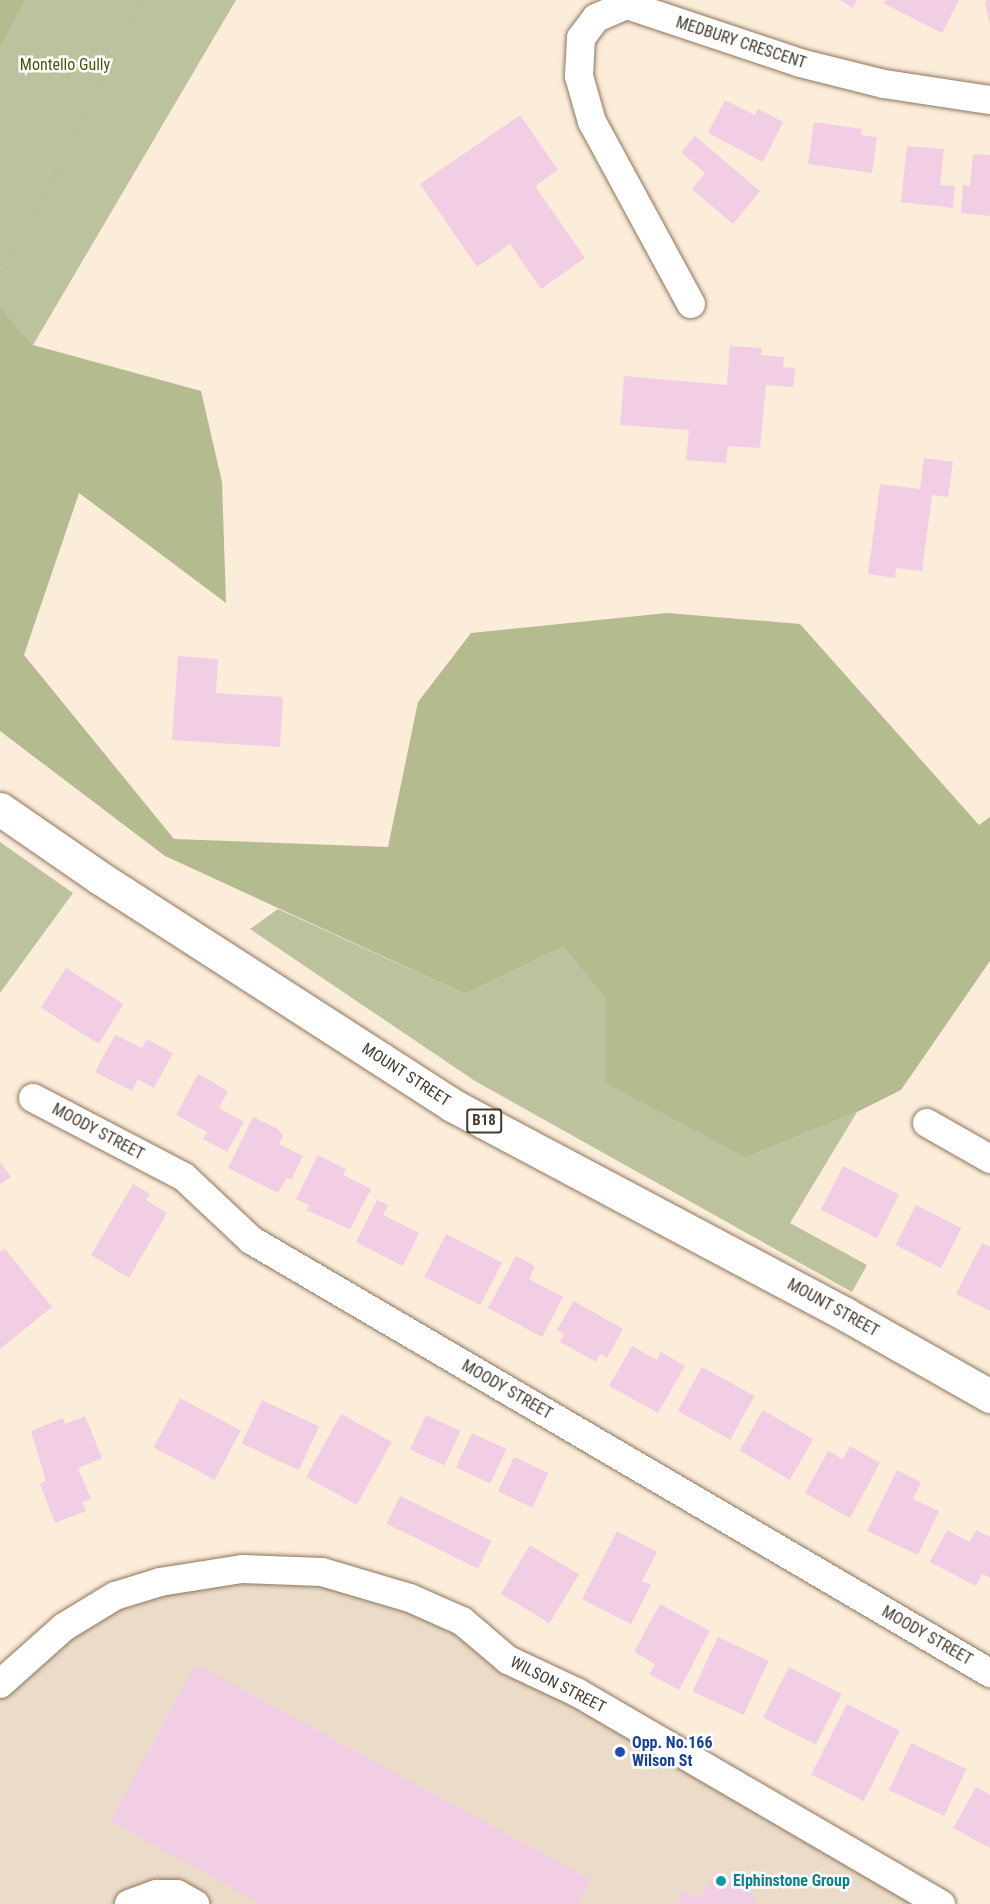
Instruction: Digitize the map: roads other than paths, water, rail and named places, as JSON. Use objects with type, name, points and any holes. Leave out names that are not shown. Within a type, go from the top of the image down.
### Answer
[{"type":"highway","name":"MOUNT STREET","points":[[0,808],[100,878],[452,1105],[845,1314],[990,1396]]},
{"type":"street","name":"MEDBURY CRESCENT","points":[[691,304],[592,122],[579,76],[581,38],[596,18],[627,5],[800,63],[885,84],[990,100]]},
{"type":"street","name":"MOODY STREET","points":[[33,1098],[184,1177],[251,1240],[990,1673]]},
{"type":"street","points":[[927,1123],[990,1160]]},
{"type":"street","name":"WILSON STREET","points":[[0,1684],[64,1627],[115,1596],[160,1582],[242,1569],[322,1572],[410,1598],[462,1621],[508,1660],[572,1689],[941,1904]]},
{"type":"street","points":[[129,1904],[157,1894],[177,1894],[195,1904]]},
{"type":"place","name":"Opp. No.166 Wilson St","points":[[620,1752]]},
{"type":"place","name":"Elphinstone Group","points":[[721,1881]]},
{"type":"park label","name":"Montello Gully","points":[[65,65]]}]
